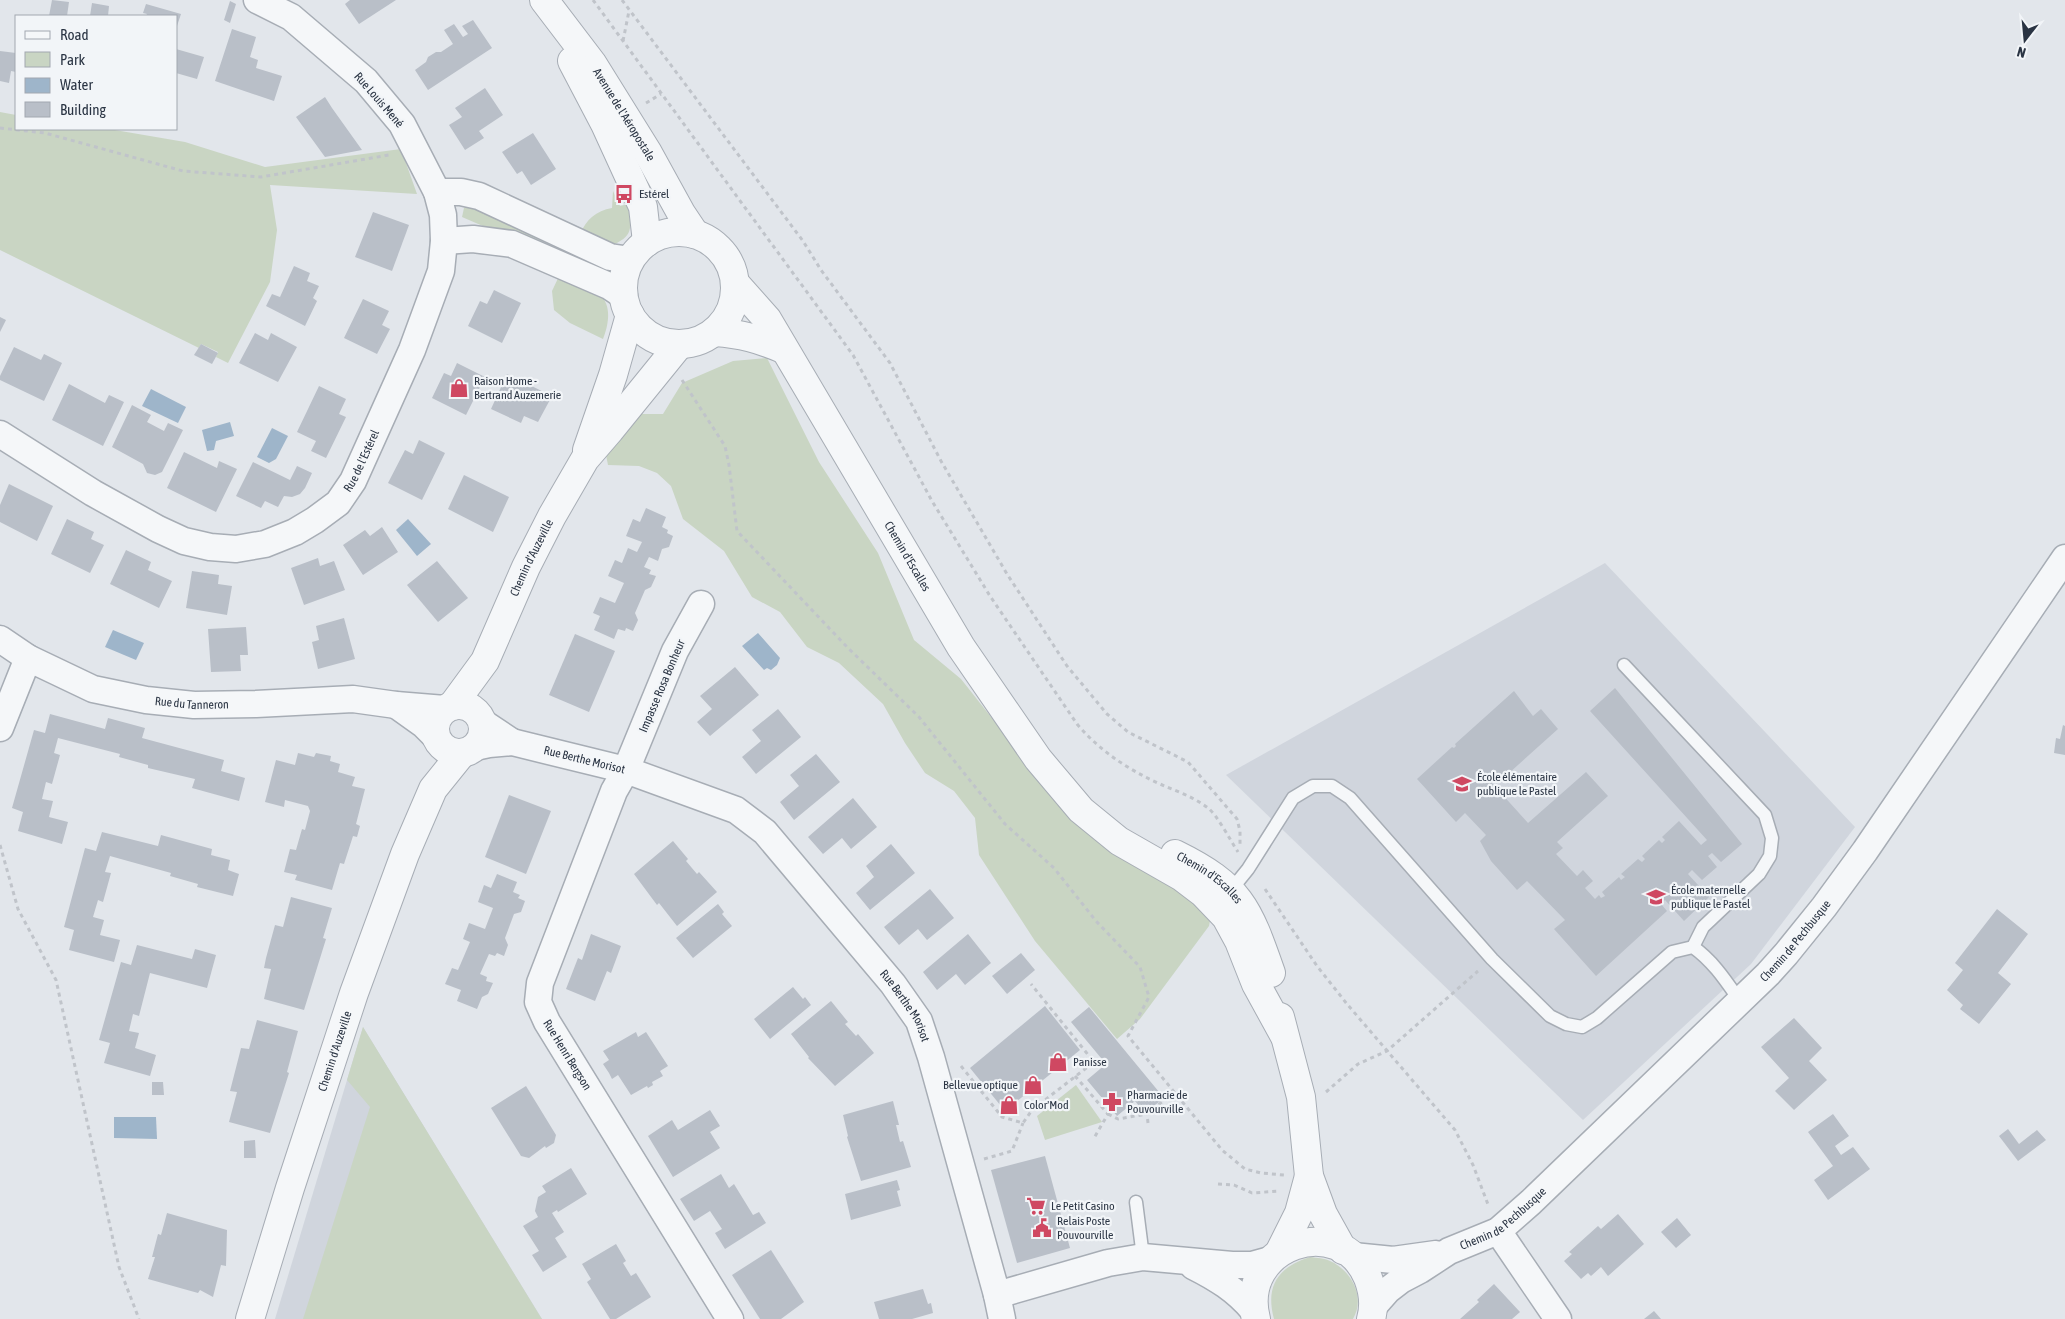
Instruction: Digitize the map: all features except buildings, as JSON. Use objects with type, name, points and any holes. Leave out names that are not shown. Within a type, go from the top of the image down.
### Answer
[{"type":"street","name":"Rue Louis Mené","points":[[257,0],[296,8],[366,81],[402,124],[437,192],[443,215],[444,241]]},
{"type":"street","name":"Avenue de l'Aéropostale","points":[[544,0],[592,63],[648,153],[681,213],[695,234]]},
{"type":"street","name":"Avenue de l'Aéropostale","points":[[544,0],[574,66],[605,124],[643,207],[638,251]]},
{"type":"street","points":[[437,192],[461,192],[479,196],[610,257],[638,251],[662,235],[678,232],[695,234],[708,240],[720,250],[728,262],[734,275],[735,283],[733,306],[726,320],[715,332],[700,341],[679,345],[656,340],[641,329],[627,306],[609,286],[512,244],[473,240],[444,241]]},
{"type":"street","name":"Rue de l'Estérel","points":[[0,434],[93,493],[158,529],[184,540],[210,547],[236,549],[265,544],[295,532],[338,503],[354,481],[412,350],[441,271],[444,241]]},
{"type":"street","points":[[627,306],[624,277],[638,251]]},
{"type":"street","name":"Chemin d'Escalles","points":[[735,283],[767,319],[783,349],[961,647],[1038,759],[1081,810],[1119,841],[1182,877],[1203,893],[1226,917],[1239,941],[1256,984],[1284,1035]]},
{"type":"street","name":"Chemin d'Auzeville","points":[[250,1319],[290,1188],[354,993],[405,854],[526,567],[584,459],[613,375],[627,306]]},
{"type":"street","points":[[715,332],[748,336],[783,349]]},
{"type":"street","name":"Chemin d'Auzeville","points":[[584,459],[679,345]]},
{"type":"street","name":"Chemin de Pechbusque","points":[[1372,1313],[1394,1285],[1449,1251],[1498,1231],[1531,1202],[1768,974],[1830,899],[1865,851],[2065,558]]},
{"type":"street","name":"Impasse Rosa Bonheur","points":[[626,770],[675,651],[702,604]]},
{"type":"street","name":"Rue du Tanneron","points":[[0,639],[28,658],[94,689],[146,700],[194,705],[353,699],[396,705],[458,729]]},
{"type":"street","points":[[0,728],[28,658]]},
{"type":"street","name":"Rue Berthe Morisot","points":[[458,729],[489,744],[512,742],[626,770],[736,810],[765,832],[893,984],[918,1021],[961,1165],[999,1307],[1108,1263],[1143,1257],[1252,1265],[1275,1256]]},
{"type":"street","name":"Chemin d'Escalles","points":[[1038,759],[1101,815],[1130,832],[1197,865],[1231,890],[1244,907],[1255,927],[1272,976],[1284,1035],[1301,1097],[1297,1175],[1299,1213],[1275,1256],[1262,1271],[1256,1283],[1253,1296],[1254,1315]]},
{"type":"street","name":"Rue Henri Bergson","points":[[626,770],[614,791],[540,983],[538,1002],[547,1022],[730,1319]]},
{"type":"street","name":"Chemin d'Escalles","points":[[1297,1175],[1348,1253],[1365,1271],[1372,1288],[1372,1313]]},
{"type":"street","points":[[1498,1231],[1558,1319]]},
{"type":"street","points":[[1275,1256],[1292,1245],[1318,1242],[1348,1253]]},
{"type":"street","name":"Chemin de Pechbusque","points":[[1348,1253],[1393,1260],[1449,1251]]},
{"type":"street","name":"Rue Berthe Morisot","points":[[1182,1259],[1224,1282],[1241,1296],[1254,1315]]},
{"type":"lane","points":[[1624,665],[1765,815],[1772,838],[1770,856],[1759,874],[1703,927],[1693,947]]},
{"type":"lane","points":[[1203,893],[1231,890],[1248,869],[1293,798],[1313,786],[1332,786],[1350,798],[1492,958],[1550,1016],[1566,1024],[1582,1027],[1597,1018],[1672,952],[1693,947],[1704,954],[1740,1000]]},
{"type":"lane","points":[[1136,1202],[1143,1257]]},
{"type":"path","points":[[593,0],[853,355],[941,516],[990,596],[1077,724],[1093,743],[1113,758],[1143,776],[1197,801],[1209,809],[1239,854],[1240,831],[1237,820],[1188,762],[1128,732],[1100,707],[1067,666],[1007,574],[941,461],[890,363],[821,270],[803,241],[622,0]]},
{"type":"path","points":[[623,42],[629,10]]},
{"type":"path","points":[[0,128],[15,130]]},
{"type":"path","points":[[18,130],[45,133],[183,171],[262,177],[416,151]]},
{"type":"path","points":[[679,345],[672,366],[725,446],[730,465],[737,531],[848,648],[919,717],[1005,824],[1054,868],[1096,921],[1140,967],[1149,997],[1128,1036],[1173,1093],[1222,1150],[1245,1169],[1261,1174],[1297,1175]]},
{"type":"path","points":[[0,845],[18,909],[56,980],[119,1267],[139,1319]]},
{"type":"path","points":[[1248,869],[1270,895],[1317,966],[1347,1004],[1455,1130],[1473,1165],[1498,1231]]},
{"type":"path","points":[[1322,1095],[1358,1064],[1387,1050],[1492,958]]},
{"type":"path","points":[[961,1165],[1012,1151],[1022,1123],[1032,1110],[1094,1062],[1031,984]]},
{"type":"path","points":[[960,1064],[1002,1118],[1022,1123]]},
{"type":"path","points":[[1075,1076],[1108,1114],[1118,1119],[1147,1114],[1173,1093]]},
{"type":"path","points":[[1094,1138],[1108,1114]]},
{"type":"path","points":[[1147,1114],[1148,1123]]},
{"type":"path","points":[[1218,1184],[1234,1184],[1252,1193],[1276,1190],[1284,1192]]},
{"type":"shaded area","points":[[1605,563],[1855,827],[1751,964],[1583,1120],[1226,775]]},
{"type":"shaded area","points":[[363,1027],[542,1319],[275,1319]]},
{"type":"green space","points":[[0,112],[15,115],[15,130],[115,130],[185,142],[265,167],[401,149],[417,194],[270,185],[277,230],[270,282],[228,363],[216,357],[218,352],[201,344],[199,348],[0,250]]},
{"type":"green space","points":[[613,191],[620,206],[628,204],[630,226],[627,235],[623,239],[609,247],[580,235],[585,224],[592,217],[601,211],[612,208]]},
{"type":"green space","points":[[470,203],[609,267],[606,275],[599,276],[462,217],[464,208]]},
{"type":"green space","points":[[561,272],[594,291],[605,301],[608,318],[603,339],[570,323],[554,310],[552,291]]},
{"type":"green space","points":[[767,358],[819,462],[878,553],[914,640],[961,679],[1006,736],[1212,910],[1209,926],[1140,1019],[1117,1039],[1035,941],[979,855],[975,818],[954,791],[925,773],[883,704],[839,663],[807,647],[780,612],[752,597],[724,551],[683,519],[671,486],[657,473],[639,466],[608,465],[605,450],[634,414],[663,414],[682,383],[733,361]]},
{"type":"green space","points":[[363,1027],[542,1319],[303,1319],[370,1107],[347,1080]]},
{"type":"green space","points":[[1076,1085],[1102,1122],[1045,1140],[1037,1116]]},
{"type":"green space","points":[[1310,1257],[1330,1261],[1338,1265],[1350,1278],[1357,1293],[1358,1302],[1357,1311],[1353,1319],[1274,1319],[1271,1297],[1277,1279],[1290,1266]]},
{"type":"water","points":[[151,389],[186,407],[178,423],[142,406]]},
{"type":"water","points":[[230,422],[234,436],[216,441],[214,450],[207,451],[202,430]]},
{"type":"water","points":[[272,428],[288,436],[276,459],[269,463],[257,457]]},
{"type":"water","points":[[408,519],[431,544],[417,556],[396,530]]},
{"type":"water","points":[[113,630],[144,643],[136,660],[105,647]]},
{"type":"water","points":[[758,633],[780,658],[777,665],[771,670],[767,668],[764,670],[742,646]]},
{"type":"water","points":[[114,1117],[156,1117],[157,1139],[114,1138]]},
{"type":"place","name":"Estérel","points":[[624,194]]},
{"type":"place","name":"Raison Home - Bertrand Auzemerie","points":[[459,388]]},
{"type":"place","name":"École élémentaire publique le Pastel","points":[[1462,784]]},
{"type":"place","name":"École maternelle publique le Pastel","points":[[1656,897]]},
{"type":"place","name":"Panisse","points":[[1058,1062]]},
{"type":"place","name":"Bellevue optique","points":[[1033,1085]]},
{"type":"place","name":"Pharmacie de Pouvourville","points":[[1112,1102]]},
{"type":"place","name":"Color'Mod","points":[[1009,1105]]},
{"type":"place","name":"Le Petit Casino","points":[[1036,1206]]},
{"type":"place","name":"Relais Poste Pouvourville","points":[[1042,1228]]}]
